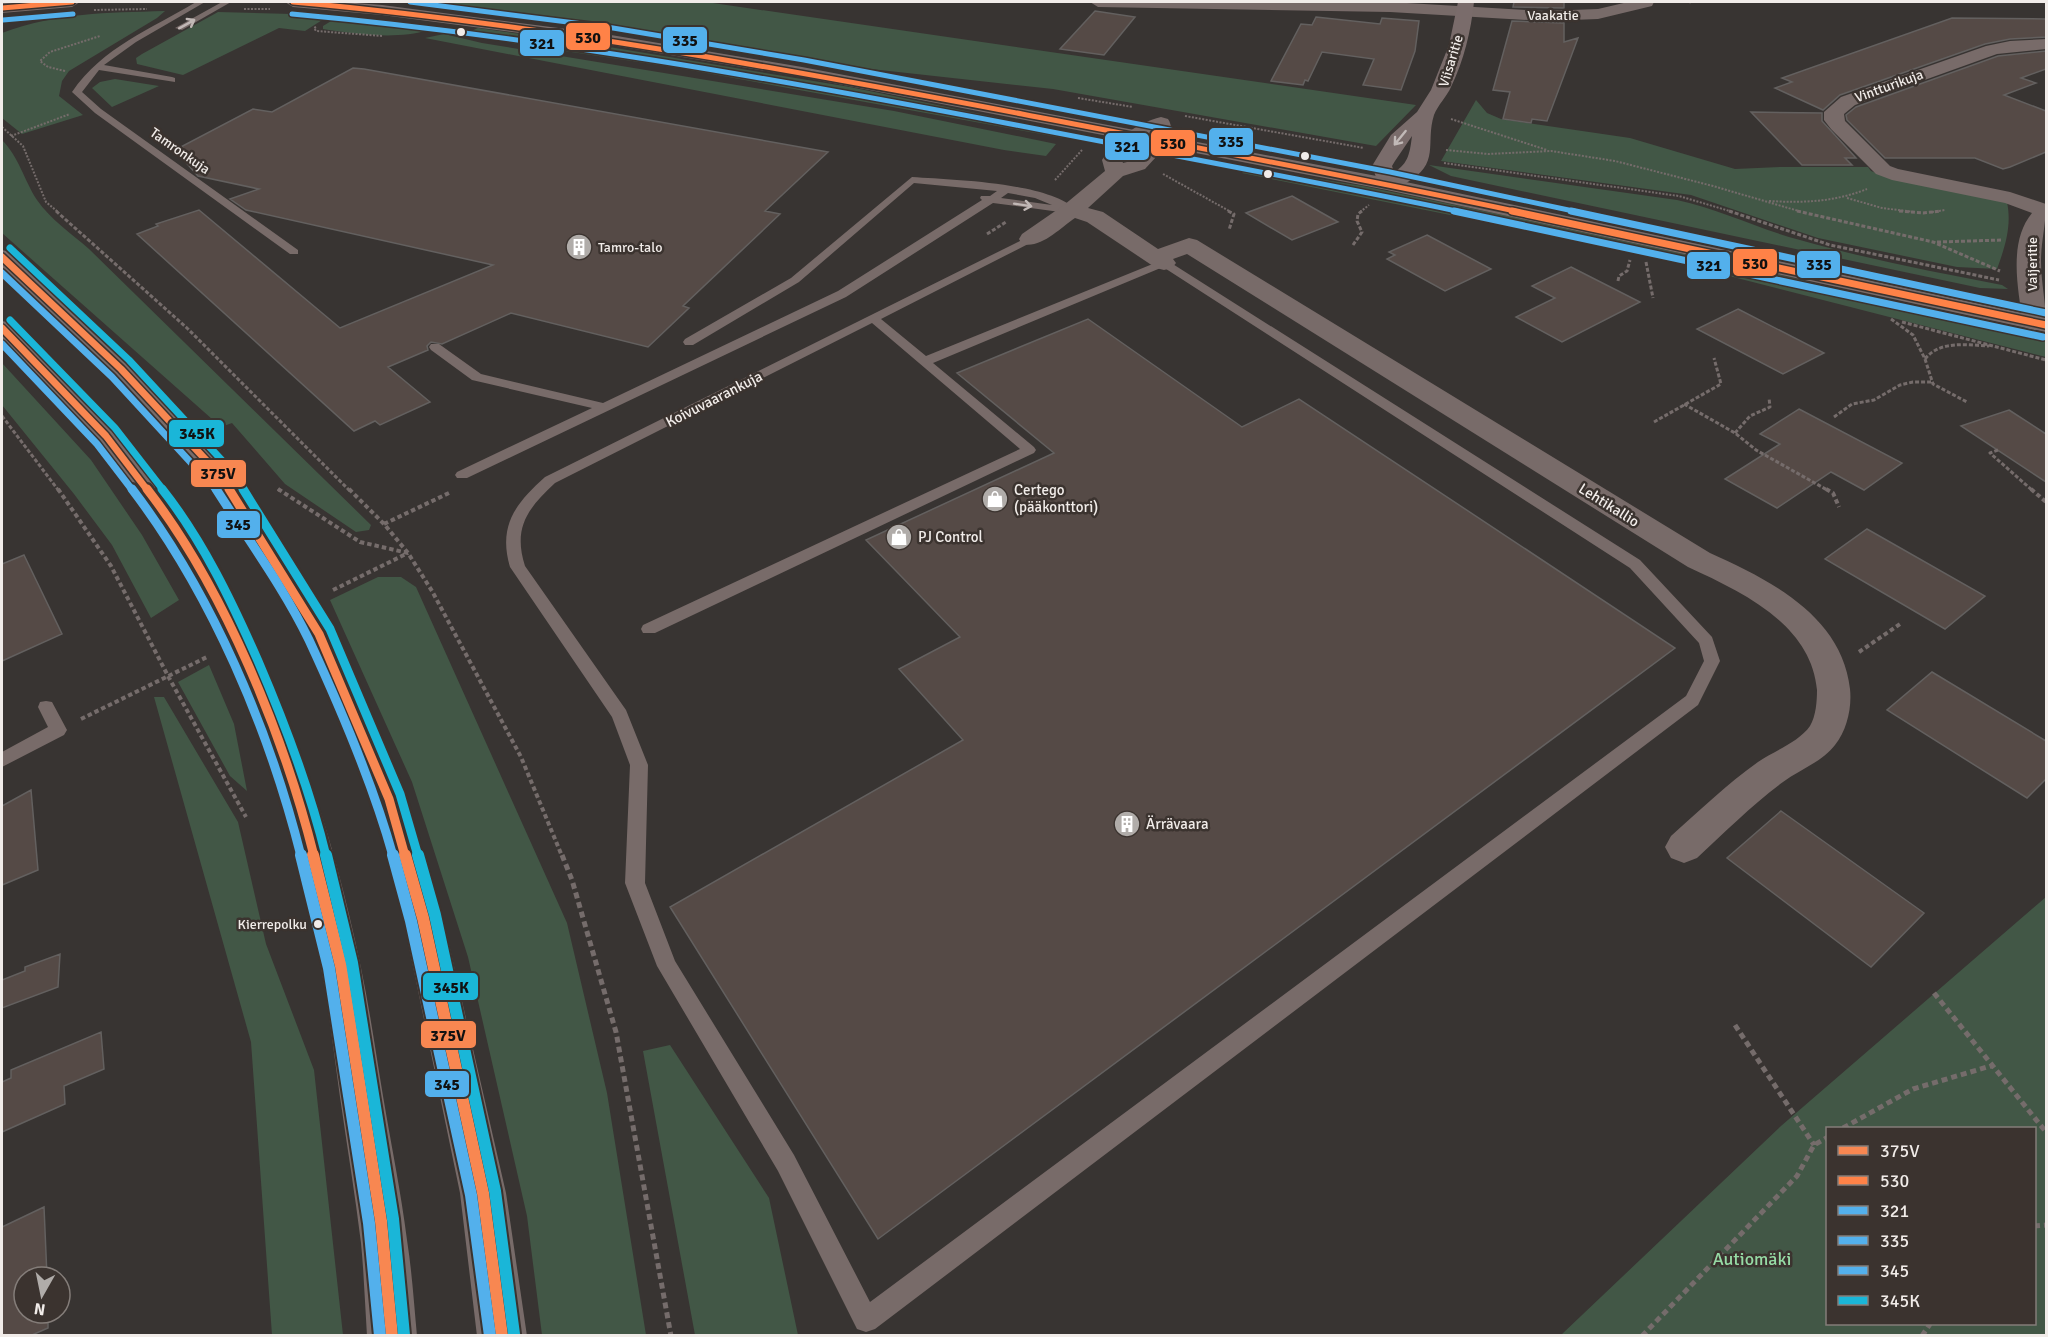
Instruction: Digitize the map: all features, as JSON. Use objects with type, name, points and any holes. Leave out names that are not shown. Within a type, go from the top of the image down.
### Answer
[{"type":"main road","points":[[2,8],[72,2]]},
{"type":"main road","points":[[388,2],[541,24],[605,39]]},
{"type":"main road","name":"Vaakatie","points":[[1098,2],[1177,5],[1466,7],[1578,16],[1610,12],[1647,2]]},
{"type":"main road","points":[[287,6],[382,10],[605,39],[802,72],[1133,136],[1161,132]]},
{"type":"main road","name":"Vintturikuja","points":[[2046,44],[2010,46],[1992,50],[1848,101],[1834,112],[1834,120],[1838,125],[1883,170],[1902,177],[2010,198],[2046,211]]},
{"type":"main road","points":[[802,72],[1018,98],[1161,132],[1386,168],[2038,309]]},
{"type":"main road","name":"Koivuvaarankuja","points":[[1030,239],[1072,210],[1116,172],[1138,165],[1161,132]]},
{"type":"main road","points":[[1116,172],[1112,160],[1133,136]]},
{"type":"main road","points":[[1386,168],[1424,160],[2038,309]]},
{"type":"main road","points":[[1072,210],[1095,217],[1160,260]]},
{"type":"main road","name":"Vaijeritie","points":[[2038,309],[2031,233],[2038,217],[2046,211]]},
{"type":"main road","name":"Lehtikallio","points":[[1160,260],[1189,245],[1699,560],[1732,575],[1771,598],[1797,618],[1820,644],[1829,663],[1835,682],[1830,718],[1821,736],[1768,774],[1684,847]]},
{"type":"main road","points":[[2,257],[121,369],[220,475],[269,550],[319,634],[389,800],[423,918],[483,1193],[502,1335]]},
{"type":"main road","points":[[2,328],[68,394],[160,505],[205,575],[245,657],[281,743],[310,838],[338,951],[384,1242],[392,1335]]},
{"type":"street","name":"Viisaritie","points":[[1386,168],[1404,133],[1425,116],[1441,93],[1466,7]]},
{"type":"street","name":"Viisaritie","points":[[1424,160],[1425,116]]},
{"type":"lane","name":"Tamronkuja","points":[[201,2],[111,53],[76,92],[294,252]]},
{"type":"lane","points":[[169,34],[227,2]]},
{"type":"lane","points":[[94,70],[129,56]]},
{"type":"lane","points":[[94,70],[172,80]]},
{"type":"lane","points":[[689,342],[795,280],[912,180],[947,185],[980,185],[1038,195],[1072,210]]},
{"type":"lane","points":[[947,185],[969,195],[991,200],[1072,210]]},
{"type":"lane","points":[[462,475],[842,294],[1006,189]]},
{"type":"lane","name":"Koivuvaarankuja","points":[[1030,239],[550,480],[528,500],[516,523],[512,545],[518,567],[620,715],[639,765],[635,883],[667,966],[786,1163],[866,1320],[1692,700],[1712,662],[1706,641],[1635,564],[1160,260]]},
{"type":"lane","points":[[926,361],[1160,260]]},
{"type":"lane","points":[[648,629],[1029,450],[874,319]]},
{"type":"lane","points":[[435,347],[477,377],[604,407]]},
{"type":"lane","points":[[2,760],[58,730],[46,707]]},
{"type":"path","points":[[257,9],[262,5]]},
{"type":"path","points":[[213,9],[287,6]]},
{"type":"path","points":[[93,10],[190,9]]},
{"type":"path","points":[[94,70],[60,70],[48,67],[40,61],[50,52],[100,36]]},
{"type":"path","points":[[1071,97],[1114,104]]},
{"type":"path","points":[[11,136],[93,106]]},
{"type":"path","points":[[1448,118],[1551,151],[1615,161],[1821,218],[1934,243],[2003,272]]},
{"type":"path","points":[[1218,122],[1386,168]]},
{"type":"path","points":[[2,127],[23,146],[46,202],[188,329],[384,524],[408,553],[432,591],[521,757],[572,880],[616,1032],[671,1335]]},
{"type":"path","points":[[1424,160],[1551,151]]},
{"type":"path","points":[[1424,160],[1679,196],[1712,204],[1806,238],[1855,251],[2038,309]]},
{"type":"path","points":[[1155,170],[1234,214],[1228,230]]},
{"type":"path","points":[[1759,200],[1809,204],[1846,197],[1890,178],[1902,177]]},
{"type":"path","points":[[1846,197],[1865,205],[1899,211],[1941,211],[1951,208]]},
{"type":"path","points":[[1353,245],[1362,232],[1357,221],[1358,214],[1372,202],[1362,200]]},
{"type":"path","points":[[1934,243],[2002,240]]},
{"type":"path","points":[[1631,258],[1646,262],[1653,298]]},
{"type":"path","points":[[1618,281],[1619,276],[1627,271],[1629,266]]},
{"type":"path","points":[[1931,382],[1925,359],[1913,335],[1891,319],[2046,360]]},
{"type":"path","points":[[1925,359],[1931,351],[1942,347],[1996,346]]},
{"type":"path","points":[[1654,422],[1721,384],[1714,358]]},
{"type":"path","points":[[1834,417],[1856,403],[1873,401],[1904,381],[1931,382],[1967,402]]},
{"type":"path","points":[[1735,433],[1742,422],[1756,411],[1770,407],[1769,398]]},
{"type":"path","points":[[1684,405],[1735,433],[1756,450],[1833,493],[1839,507]]},
{"type":"path","points":[[2,416],[78,514],[111,566],[246,818]]},
{"type":"path","points":[[1998,450],[1990,453],[2046,502]]},
{"type":"path","points":[[278,489],[360,542],[408,553]]},
{"type":"path","points":[[333,590],[408,553]]},
{"type":"path","points":[[1829,663],[1849,658],[1900,624]]},
{"type":"path","points":[[58,730],[207,657]]},
{"type":"path","points":[[1934,993],[2046,1132]]},
{"type":"path","points":[[1735,1025],[1814,1145]]},
{"type":"path","points":[[1845,1127],[1913,1089],[1994,1065]]},
{"type":"path","points":[[1642,1335],[1797,1176],[1814,1145],[1826,1138]]},
{"type":"green space","points":[[415,2],[706,2],[1416,105],[1376,146],[1053,89],[853,67],[568,19]]},
{"type":"green space","points":[[165,11],[69,71],[62,81],[59,96],[83,115],[22,134],[2,118],[2,33],[63,17]]},
{"type":"green space","points":[[218,12],[330,15],[305,31],[279,28],[183,75],[137,64],[136,58],[142,54]]},
{"type":"green space","points":[[341,15],[429,30],[389,35],[323,29],[323,26]]},
{"type":"green space","points":[[478,28],[597,45],[850,87],[1078,134],[1072,138],[1063,138],[679,68],[511,43],[467,33]]},
{"type":"green space","points":[[444,34],[482,43],[894,111],[1056,144],[1046,156],[1004,150],[425,38]]},
{"type":"green space","points":[[115,79],[159,86],[112,107],[92,88],[100,82]]},
{"type":"green space","points":[[1476,100],[1487,113],[1501,119],[1630,138],[1735,169],[1868,167],[1871,171],[1890,178],[2007,202],[2009,220],[2005,244],[1997,269],[1957,267],[1818,238],[1691,195],[1441,161]]},
{"type":"green space","points":[[2,140],[13,154],[32,192],[48,214],[89,249],[371,525],[369,530],[356,532],[285,484],[232,423],[221,427],[2,233]]},
{"type":"green space","points":[[1429,165],[1677,200],[1825,247],[2002,285],[2008,289],[1980,288],[1451,176]]},
{"type":"green space","points":[[1245,170],[1271,176],[1294,175],[1363,186],[1767,272],[2046,338],[2046,357],[1694,267],[1545,234],[1242,173]]},
{"type":"green space","points":[[2,363],[91,460],[142,535],[179,600],[151,618],[112,545],[2,405]]},
{"type":"green space","points":[[378,577],[401,577],[416,587],[567,923],[607,1093],[646,1335],[542,1335],[527,1216],[468,957],[412,782],[330,600]]},
{"type":"green space","points":[[209,665],[234,724],[247,791],[230,776],[178,682]]},
{"type":"green space","points":[[154,697],[164,697],[238,822],[266,944],[314,1070],[343,1335],[272,1335],[251,1042]]},
{"type":"green space","name":"Autiomäki","points":[[2046,897],[2046,1335],[1561,1335],[1781,1126]]},
{"type":"green space","points":[[670,1045],[769,1198],[798,1335],[695,1335],[643,1051]]},
{"type":"building","points":[[1514,2],[1564,2],[1564,8],[1513,7]]},
{"type":"building","points":[[1095,11],[1135,17],[1104,55],[1060,49]]},
{"type":"building","points":[[1316,17],[1380,24],[1382,18],[1419,21],[1415,51],[1401,90],[1363,85],[1374,59],[1322,52],[1308,81],[1305,80],[1303,85],[1271,81],[1301,24],[1312,25]]},
{"type":"building","points":[[1952,18],[2046,19],[2046,37],[2010,39],[1985,44],[1840,95],[1823,110],[1775,88],[1792,82],[1782,78]]},
{"type":"building","points":[[1512,21],[1564,23],[1564,42],[1578,38],[1547,121],[1532,119],[1531,123],[1503,119],[1510,92],[1493,90]]},
{"type":"building","points":[[2046,51],[2046,69],[2021,78],[2036,83],[2004,95],[2046,111],[2046,152],[2010,167],[2003,169],[1975,158],[1885,158],[1847,120],[1846,115],[1856,107],[1998,56]]},
{"type":"building","name":"Tamro-talo","points":[[353,68],[828,152],[765,211],[780,214],[683,306],[689,308],[648,347],[511,313],[442,344],[431,342],[427,346],[428,350],[388,367],[430,402],[380,425],[375,421],[354,431],[137,234],[158,226],[156,224],[199,210],[340,328],[493,265],[246,210],[230,199],[259,189],[198,176],[175,150],[253,109],[272,112]]},
{"type":"building","points":[[1751,112],[1822,113],[1822,121],[1856,158],[1845,158],[1852,165],[1802,165]]},
{"type":"building","points":[[1292,196],[1338,222],[1292,240],[1246,213]]},
{"type":"building","points":[[1427,235],[1491,269],[1445,291],[1387,259],[1395,255],[1389,252]]},
{"type":"building","points":[[1571,267],[1640,302],[1562,342],[1516,317],[1555,298],[1532,286]]},
{"type":"building","points":[[1738,309],[1824,353],[1783,374],[1697,329]]},
{"type":"building","name":"Ärrävaara","points":[[1088,319],[1242,427],[1299,399],[1675,648],[878,1239],[670,907],[963,740],[899,669],[960,637],[866,540],[1054,453],[957,373]]},
{"type":"building","points":[[1799,409],[1902,463],[1864,490],[1831,472],[1777,508],[1725,479],[1780,444],[1760,434]]},
{"type":"building","points":[[2009,410],[2046,434],[2046,482],[1961,426]]},
{"type":"building","points":[[1867,529],[1985,596],[1945,629],[1825,559]]},
{"type":"building","points":[[24,555],[62,634],[2,661],[2,564]]},
{"type":"building","points":[[1932,672],[2046,741],[2046,779],[2027,798],[1887,710]]},
{"type":"building","points":[[31,790],[38,870],[2,885],[2,806]]},
{"type":"building","points":[[1781,811],[1924,913],[1871,967],[1727,858]]},
{"type":"building","points":[[60,954],[58,987],[2,1008],[2,980],[25,971],[25,967]]},
{"type":"building","points":[[101,1032],[104,1069],[64,1086],[65,1104],[2,1132],[2,1082],[11,1078],[11,1070]]},
{"type":"building","points":[[44,1207],[46,1265],[12,1265],[12,1325],[48,1325],[48,1328],[32,1335],[2,1335],[2,1227]]},
{"type":"transit line","name":"530","points":[[2,8],[72,2]]},
{"type":"transit line","name":"530","points":[[293,2],[382,10],[605,39],[802,72],[1387,184],[2046,325]]},
{"type":"transit line","name":"335","points":[[410,2],[607,27],[804,60],[1390,172],[2046,313]]},
{"type":"transit line","name":"321","points":[[3,20],[73,14]]},
{"type":"transit line","name":"321","points":[[292,14],[381,22],[603,51],[800,84],[1385,196],[2043,337]]},
{"type":"transit line","name":"345K","points":[[10,248],[129,360],[229,468],[279,544],[330,629],[400,794],[435,915],[495,1191],[514,1334]]},
{"type":"transit line","name":"375V","points":[[2,257],[121,369],[220,475],[269,550],[319,634],[389,799],[423,918],[483,1193],[502,1336]]},
{"type":"transit line","name":"345","points":[[2,273],[112,377],[211,482],[259,556],[308,639],[378,803],[411,921],[471,1195],[490,1336]]},
{"type":"transit line","name":"345K","points":[[10,320],[115,428],[171,500],[233,604],[281,714],[320,830],[352,963],[393,1219],[404,1335]]},
{"type":"transit line","name":"375V","points":[[2,328],[106,436],[161,507],[193,557],[222,610],[270,719],[308,833],[341,966],[381,1221],[392,1336]]},
{"type":"transit line","name":"345","points":[[2,344],[97,444],[151,514],[183,564],[211,615],[259,723],[296,836],[329,968],[369,1223],[380,1336]]},
{"type":"place","name":"Tamro-talo","points":[[579,247]]},
{"type":"place","name":"Certego (pääkonttori)","points":[[995,499]]},
{"type":"place","name":"PJ Control","points":[[899,537]]},
{"type":"place","name":"Ärrävaara","points":[[1127,824]]},
{"type":"place","name":"Kierrepolku","points":[[318,924]]}]
